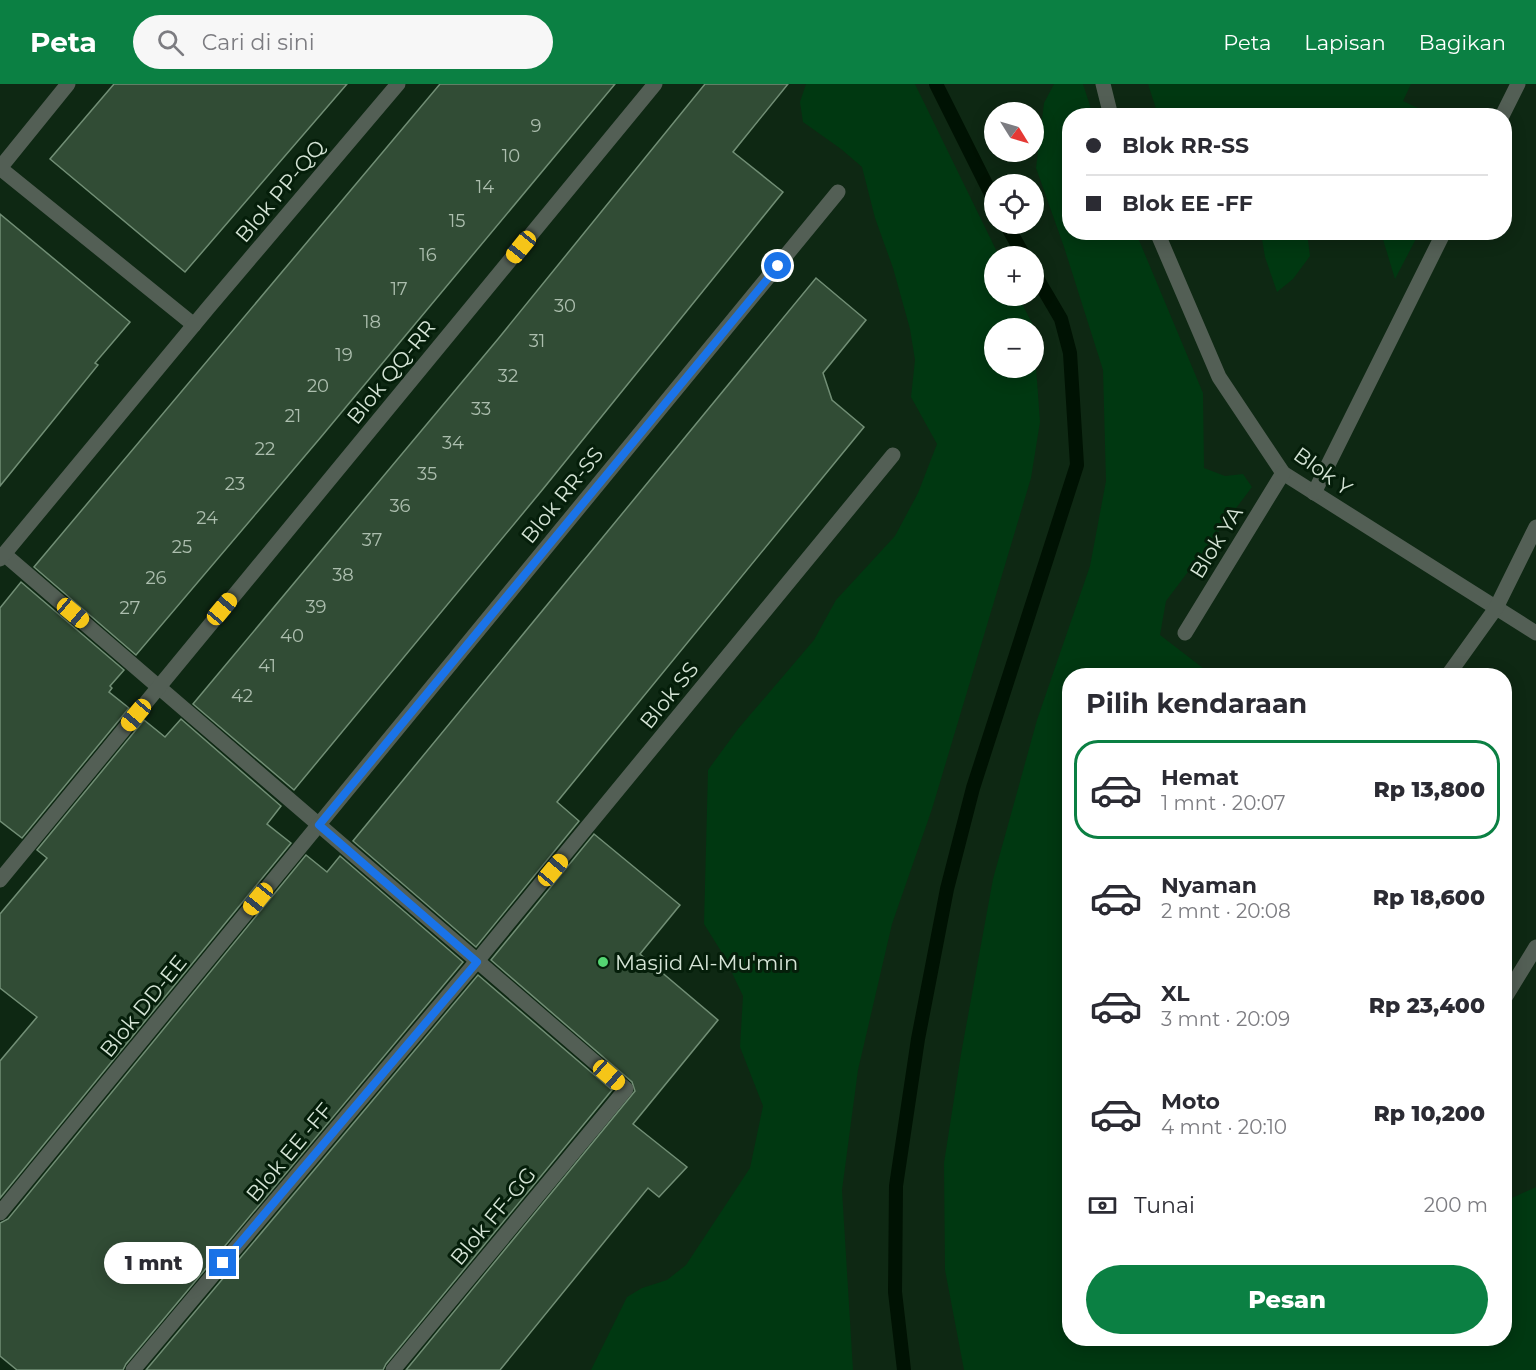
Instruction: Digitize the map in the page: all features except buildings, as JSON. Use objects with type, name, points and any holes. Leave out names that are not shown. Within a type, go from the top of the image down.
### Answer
[{"type":"street","points":[[68,84],[0,168],[194,325]]},
{"type":"street","name":"Blok PP-QQ","points":[[2,557],[398,84]]},
{"type":"street","name":"Blok QQ-RR","points":[[0,880],[655,84]]},
{"type":"street","points":[[1103,84],[1109,108]]},
{"type":"street","points":[[1506,108],[1518,84]]},
{"type":"street","name":"Blok RR-SS","points":[[319,825],[838,192]]},
{"type":"street","name":"Blok Y","points":[[1160,240],[1219,376],[1283,473],[1536,633]]},
{"type":"street","points":[[1314,493],[1440,240]]},
{"type":"street","name":"Blok SS","points":[[477,962],[893,455]]},
{"type":"street","name":"Blok YA","points":[[1185,633],[1283,473]]},
{"type":"street","points":[[1453,668],[1497,608],[1536,527]]},
{"type":"street","points":[[2,557],[159,687],[477,962]]},
{"type":"street","name":"Blok DD-EE","points":[[0,1212],[319,825]]},
{"type":"street","points":[[1512,986],[1536,947]]},
{"type":"street","name":"Blok FF-GG","points":[[393,1370],[626,1089],[477,962]]},
{"type":"street","name":"Blok EE -FF","points":[[133,1370],[477,962]]},
{"type":"green space","points":[[806,84],[915,84],[984,225],[984,234],[988,234],[994,246],[984,246],[984,306],[1023,306],[1029,318],[984,318],[984,378],[1037,378],[1040,422],[1031,478],[932,809],[892,924],[858,1070],[842,1190],[853,1370],[591,1370],[627,1297],[642,1288],[667,1280],[686,1265],[750,1168],[763,1106],[740,1047],[743,996],[724,956],[704,924],[708,770],[738,729],[814,640],[836,600],[895,536],[918,493],[937,444],[911,397],[915,360],[910,329],[893,268],[875,218],[862,167],[803,122],[800,102]]},
{"type":"green space","points":[[1054,84],[1083,84],[1091,108],[1062,108],[1062,240],[1139,240],[1203,393],[1204,468],[1225,476],[1243,474],[1252,487],[1166,601],[1160,635],[1203,668],[1062,668],[1062,1346],[1512,1346],[1512,1198],[1536,1187],[1536,1370],[964,1370],[945,1270],[944,1163],[961,1054],[993,879],[1037,720],[1090,566],[1106,481],[1103,370],[1044,191],[1044,174],[1038,174],[1037,162],[1044,162],[1044,103]]},
{"type":"green space","points":[[1148,84],[1411,84],[1403,101],[1418,108],[1156,108]]},
{"type":"green space","points":[[1262,240],[1308,240],[1310,256],[1293,279],[1277,292],[1265,257]]},
{"type":"green space","points":[[1383,240],[1415,240],[1395,279]]},
{"type":"waterway","points":[[936,84],[984,180]]},
{"type":"waterway","points":[[1012,234],[1018,246]]},
{"type":"waterway","points":[[904,1370],[895,1292],[896,1186],[918,1039],[947,889],[973,788],[1077,465],[1070,353],[1061,319],[1044,290]]},
{"type":"place","name":"Masjid Al-Mu'min","points":[[603,962]]},
{"type":"route","points":[[223,1263],[477,962],[319,825],[778,266]]}]
